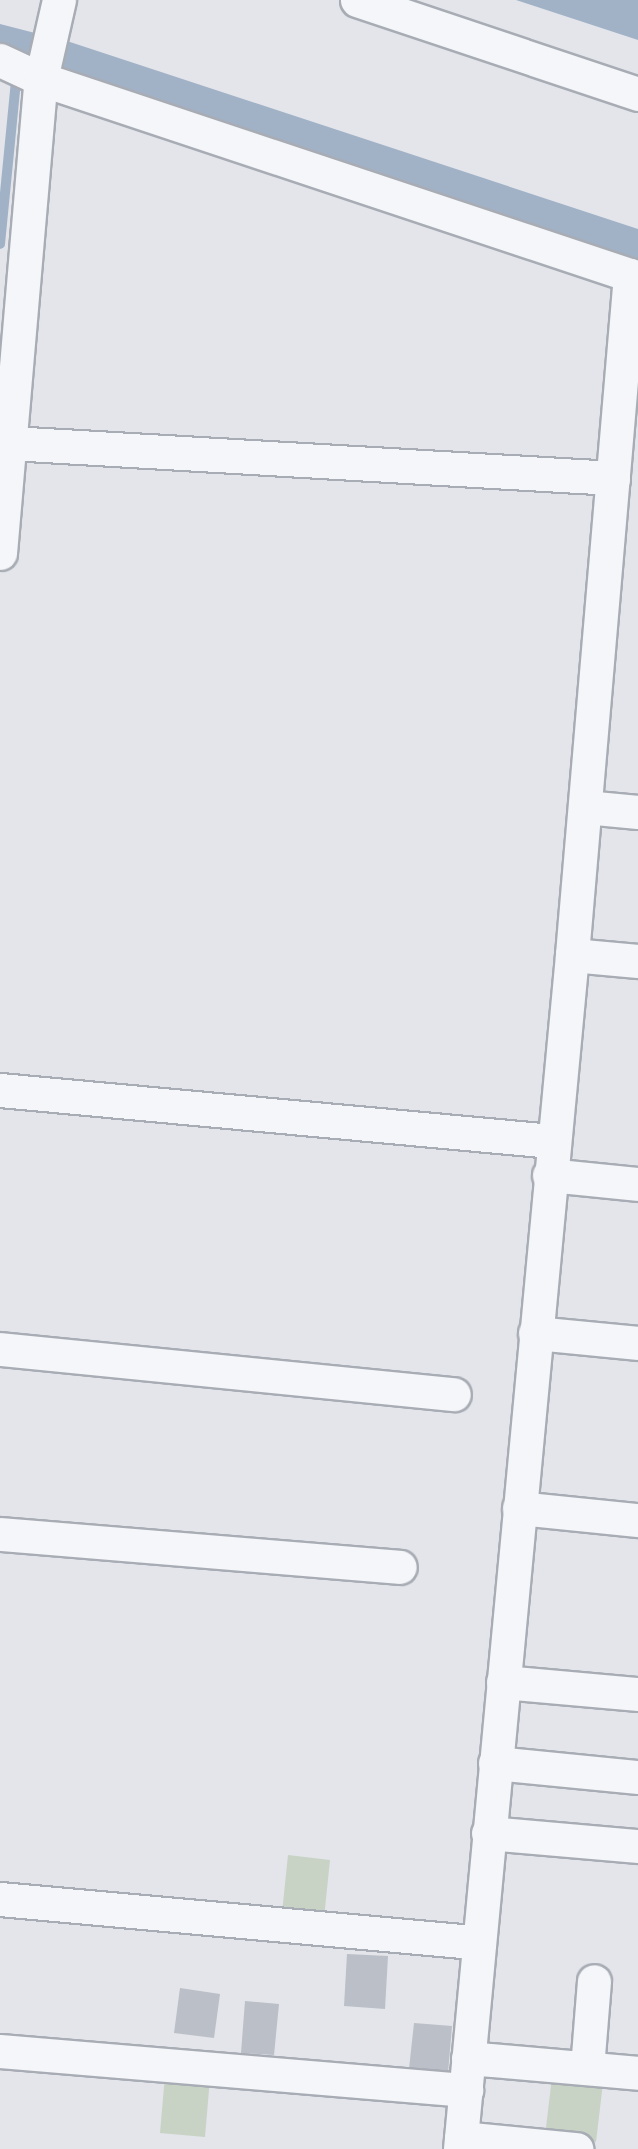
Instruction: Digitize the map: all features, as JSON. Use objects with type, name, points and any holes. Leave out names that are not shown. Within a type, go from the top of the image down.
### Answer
[{"type":"street","points":[[0,553],[10,443],[24,69],[50,35],[59,0]]},
{"type":"street","points":[[357,0],[638,94]]},
{"type":"street","points":[[24,69],[630,275],[622,460],[552,1141],[461,2144],[576,2149]]},
{"type":"street","points":[[10,443],[622,460]]},
{"type":"street","points":[[585,807],[638,812]]},
{"type":"street","points":[[572,956],[638,961]]},
{"type":"street","points":[[0,1090],[552,1141]]},
{"type":"street","points":[[549,1175],[638,1184]]},
{"type":"street","points":[[535,1333],[638,1343]]},
{"type":"street","points":[[0,1349],[454,1394]]},
{"type":"street","points":[[519,1508],[638,1520]]},
{"type":"street","points":[[0,1534],[400,1567]]},
{"type":"street","points":[[502,1682],[638,1694]]},
{"type":"street","points":[[495,1763],[638,1777]]},
{"type":"street","points":[[489,1833],[638,1846]]},
{"type":"street","points":[[0,1899],[478,1943]]},
{"type":"street","points":[[587,2068],[594,1981]]},
{"type":"street","points":[[0,2051],[466,2090]]},
{"type":"street","points":[[468,2058],[638,2073]]},
{"type":"green space","points":[[288,1855],[330,1860],[324,1918],[282,1913]]},
{"type":"green space","points":[[165,2075],[210,2078],[205,2137],[160,2133]]},
{"type":"green space","points":[[552,2077],[603,2083],[596,2142],[545,2136]]},
{"type":"water","points":[[516,0],[638,0],[638,40]]},
{"type":"water","points":[[0,24],[70,42],[638,229],[638,259],[66,77],[0,49]]},
{"type":"building","points":[[347,1954],[388,1956],[385,2009],[344,2006]]},
{"type":"building","points":[[180,1988],[220,1994],[214,2038],[174,2033]]},
{"type":"building","points":[[245,2001],[279,2004],[274,2055],[241,2053]]},
{"type":"building","points":[[414,2023],[452,2026],[448,2073],[409,2069]]},
{"type":"waterway","points":[[0,244],[17,72]]}]
